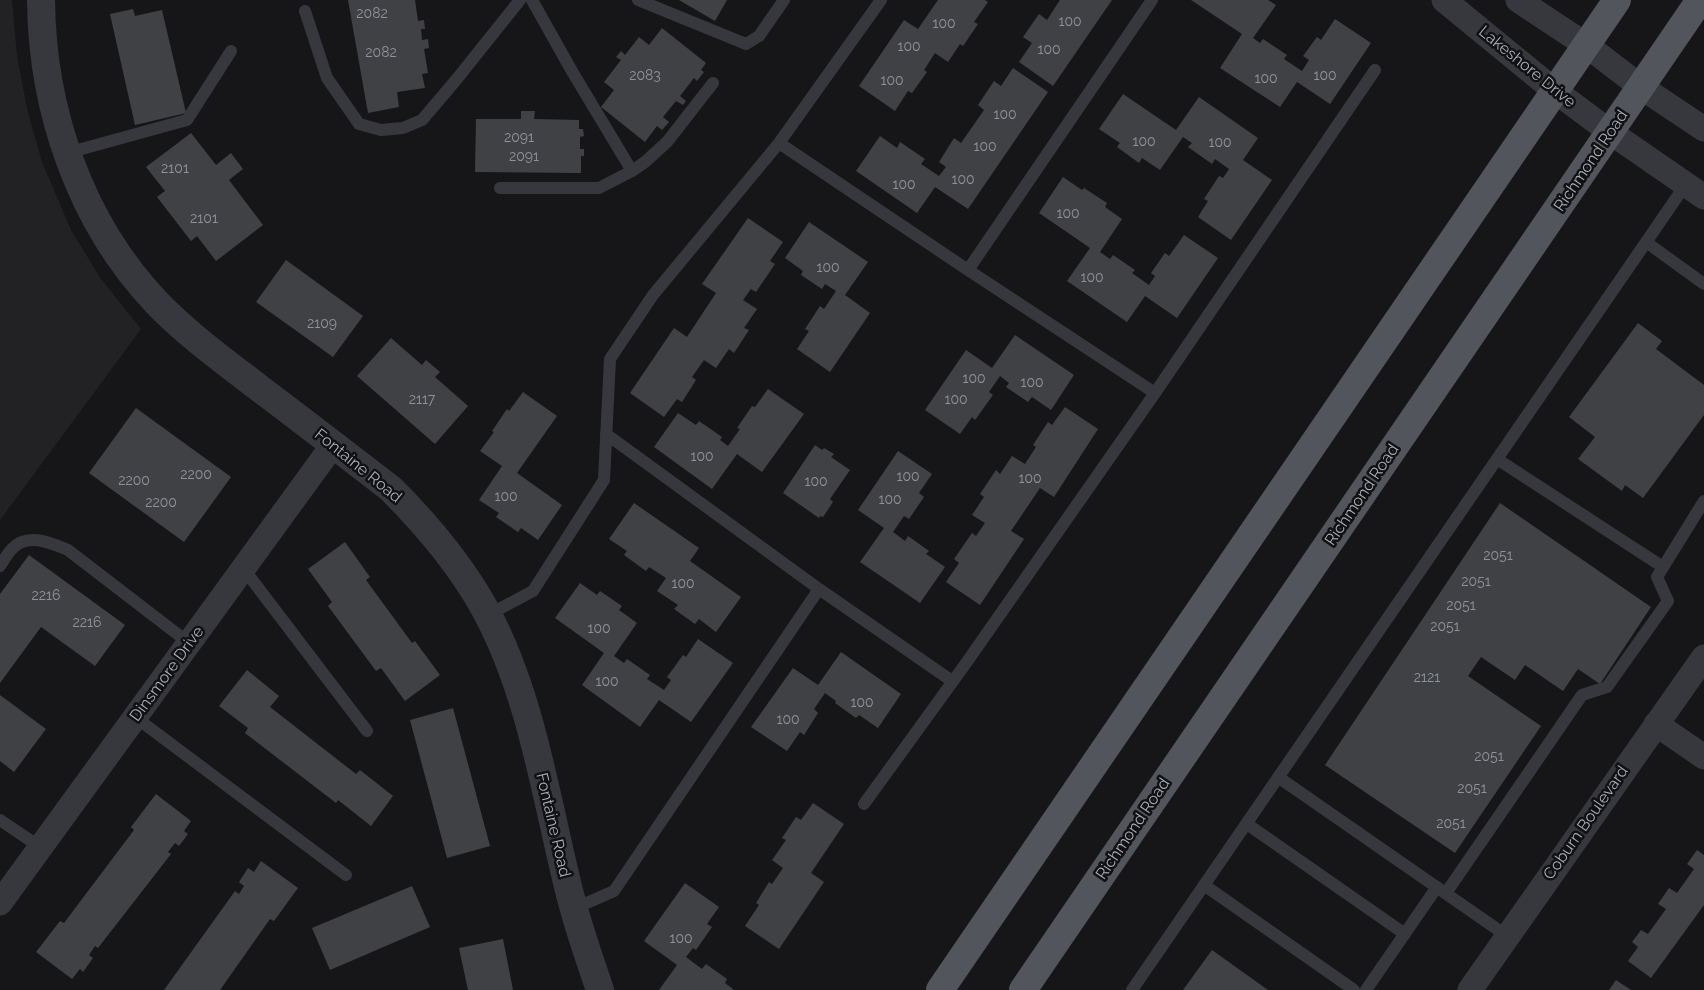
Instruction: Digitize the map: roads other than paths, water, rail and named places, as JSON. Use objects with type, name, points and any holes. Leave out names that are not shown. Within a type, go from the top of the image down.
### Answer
[{"type":"main road","points":[[940,990],[1617,0]]},
{"type":"main road","name":"Richmond Road","points":[[1023,990],[1700,0]]},
{"type":"street","name":"Fontaine Road","points":[[41,0],[41,22],[48,83],[58,127],[89,206],[129,269],[156,302],[191,336],[391,489],[420,518],[463,574],[488,615],[515,676],[541,769],[573,909],[600,990]]},
{"type":"street","name":"Lakeshore Drive","points":[[1444,0],[1555,91],[1695,191]]},
{"type":"street","points":[[1518,0],[1586,45],[1641,87],[1704,130]]},
{"type":"street","name":"Dinsmore Drive","points":[[4,890],[40,847],[333,445]]},
{"type":"street","name":"Coburn Boulevard","points":[[1470,990],[1704,657]]},
{"type":"street","points":[[1656,724],[1704,758]]},
{"type":"lane","points":[[305,11],[327,78],[359,124],[381,130],[403,128],[422,120],[520,0]]},
{"type":"lane","points":[[532,0],[632,171]]},
{"type":"lane","points":[[638,0],[746,44],[759,36],[784,0]]},
{"type":"lane","points":[[488,615],[533,591],[604,480],[610,359],[653,296],[779,143],[881,0]]},
{"type":"lane","points":[[968,270],[1152,0]]},
{"type":"lane","points":[[67,153],[187,120],[231,51]]},
{"type":"lane","points":[[864,804],[1155,393],[1376,70]]},
{"type":"lane","points":[[500,188],[598,188],[632,171],[667,142],[712,84]]},
{"type":"lane","points":[[779,143],[1155,393]]},
{"type":"lane","points":[[1132,990],[1646,242],[1695,191]]},
{"type":"lane","points":[[1646,242],[1704,284]]},
{"type":"lane","points":[[606,434],[819,589],[952,681]]},
{"type":"lane","points":[[1497,459],[1663,567]]},
{"type":"lane","points":[[1366,990],[1405,934],[1441,890],[1582,695],[1607,687],[1668,601],[1657,577],[1704,501]]},
{"type":"lane","points":[[0,566],[13,547],[27,541],[44,540],[68,550],[190,642]]},
{"type":"lane","points":[[243,568],[367,731]]},
{"type":"lane","points":[[573,909],[614,891],[819,589]]},
{"type":"lane","points":[[135,717],[346,875]]},
{"type":"lane","points":[[1278,778],[1507,936]]},
{"type":"lane","points":[[0,820],[40,847]]},
{"type":"lane","points":[[1247,824],[1405,934]]},
{"type":"lane","points":[[1204,886],[1354,990]]}]
